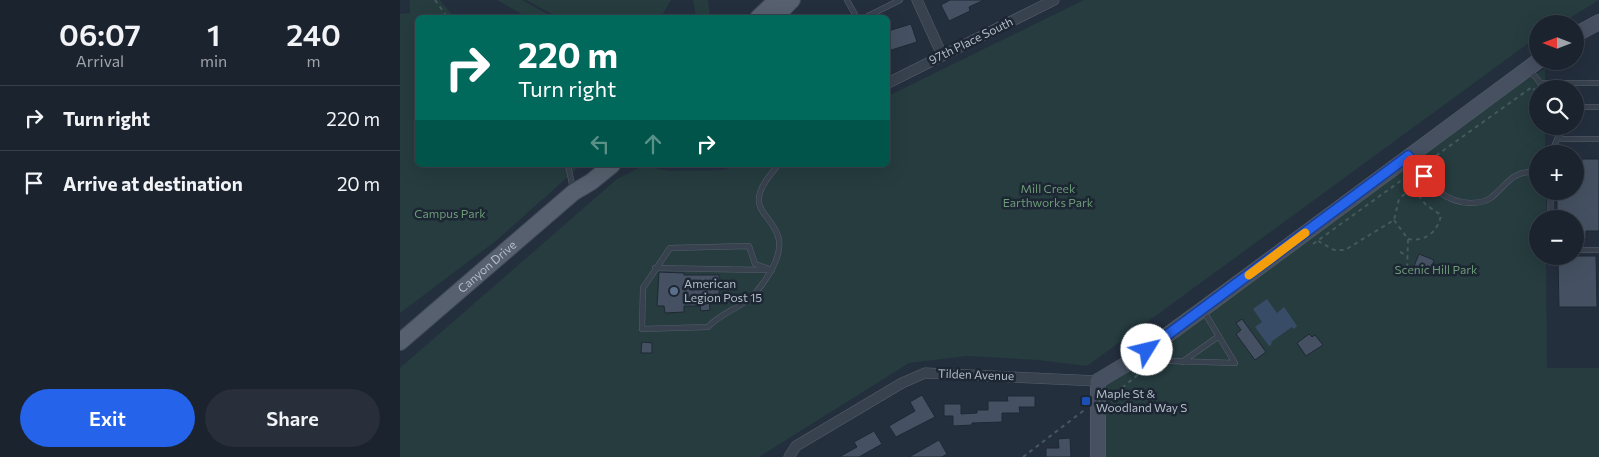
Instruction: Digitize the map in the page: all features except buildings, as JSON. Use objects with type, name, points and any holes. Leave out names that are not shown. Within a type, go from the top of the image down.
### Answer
[{"type":"main road","points":[[763,15],[780,4]]},
{"type":"main road","name":"Canyon Drive","points":[[574,192],[585,173],[592,167]]},
{"type":"main road","name":"Canyon Drive","points":[[400,342],[574,192],[591,182],[610,167]]},
{"type":"street","points":[[917,0],[942,55]]},
{"type":"street","name":"97th Place South","points":[[890,82],[1054,0]]},
{"type":"street","points":[[1584,30],[1599,22]]},
{"type":"street","points":[[1098,457],[1098,381],[1133,360],[1203,309],[1529,67]]},
{"type":"street","name":"Tilden Avenue","points":[[789,457],[796,446],[902,383],[925,373],[1098,381]]},
{"type":"lane","points":[[847,0],[855,15]]},
{"type":"lane","points":[[870,15],[900,0]]},
{"type":"lane","points":[[1584,83],[1599,83]]},
{"type":"lane","points":[[1584,107],[1599,107]]},
{"type":"lane","points":[[1555,145],[1558,137],[1562,140],[1599,139]]},
{"type":"lane","points":[[1408,156],[1443,196],[1453,200],[1473,203],[1484,202],[1492,197],[1512,176],[1529,172]]},
{"type":"lane","points":[[568,167],[574,192]]},
{"type":"lane","points":[[772,270],[755,264],[749,246],[676,246],[670,248],[643,288],[642,329],[708,327],[716,319],[750,298],[772,270],[777,258],[779,238],[776,228],[761,208],[759,199],[766,181],[776,167]]},
{"type":"lane","points":[[1584,250],[1599,250]]},
{"type":"lane","points":[[655,268],[772,270]]},
{"type":"lane","points":[[1133,360],[1234,363],[1203,309]]},
{"type":"lane","points":[[1181,362],[1219,336]]},
{"type":"path","points":[[435,0],[446,15]]},
{"type":"path","points":[[510,15],[512,11]]},
{"type":"path","points":[[1310,247],[1529,89]]},
{"type":"path","points":[[1318,241],[1334,250],[1345,250],[1394,220],[1400,199],[1424,176]]},
{"type":"path","points":[[1408,239],[1419,240],[1425,238],[1439,226],[1441,216],[1426,205],[1412,187]]},
{"type":"path","points":[[1394,220],[1408,239],[1407,270]]},
{"type":"path","points":[[1400,252],[1408,256]]},
{"type":"path","points":[[1023,457],[1083,412],[1088,400],[1109,399],[1153,362]]},
{"type":"green space","name":"Campus Park","points":[[410,0],[440,0],[452,15],[415,15],[415,167],[579,167],[497,240],[400,313],[400,14],[410,13]]},
{"type":"green space","points":[[497,0],[522,0],[549,15],[523,15]]},
{"type":"green space","points":[[526,0],[671,0],[662,15],[554,15]]},
{"type":"green space","points":[[693,0],[708,0],[710,15],[696,15]]},
{"type":"green space","name":"Mill Creek Earthworks Park","points":[[1084,0],[1599,0],[1575,15],[1529,15],[1529,43],[1087,366],[1038,360],[967,356],[909,363],[759,457],[400,457],[400,368],[617,179],[641,167],[669,171],[723,170],[732,167],[890,167],[890,95]]},
{"type":"green space","name":"Scenic Hill Park","points":[[1545,70],[1545,80],[1529,80],[1529,135],[1545,135],[1545,145],[1529,145],[1529,200],[1546,200],[1546,210],[1529,210],[1529,265],[1546,265],[1547,368],[1599,368],[1599,457],[1098,457],[1098,381],[1520,82]]},
{"type":"water","points":[[1267,299],[1277,313],[1284,307],[1297,326],[1294,329],[1292,327],[1271,342],[1272,344],[1269,346],[1255,327],[1262,322],[1253,309]]},
{"type":"slow traffic","points":[[1249,275],[1305,233]]},
{"type":"place","name":"American Legion Post 15","points":[[674,291]]},
{"type":"place","name":"Maple St & Woodland Way S","points":[[1086,401]]},
{"type":"route","points":[[1147,350],[1408,156],[1424,176]]}]
